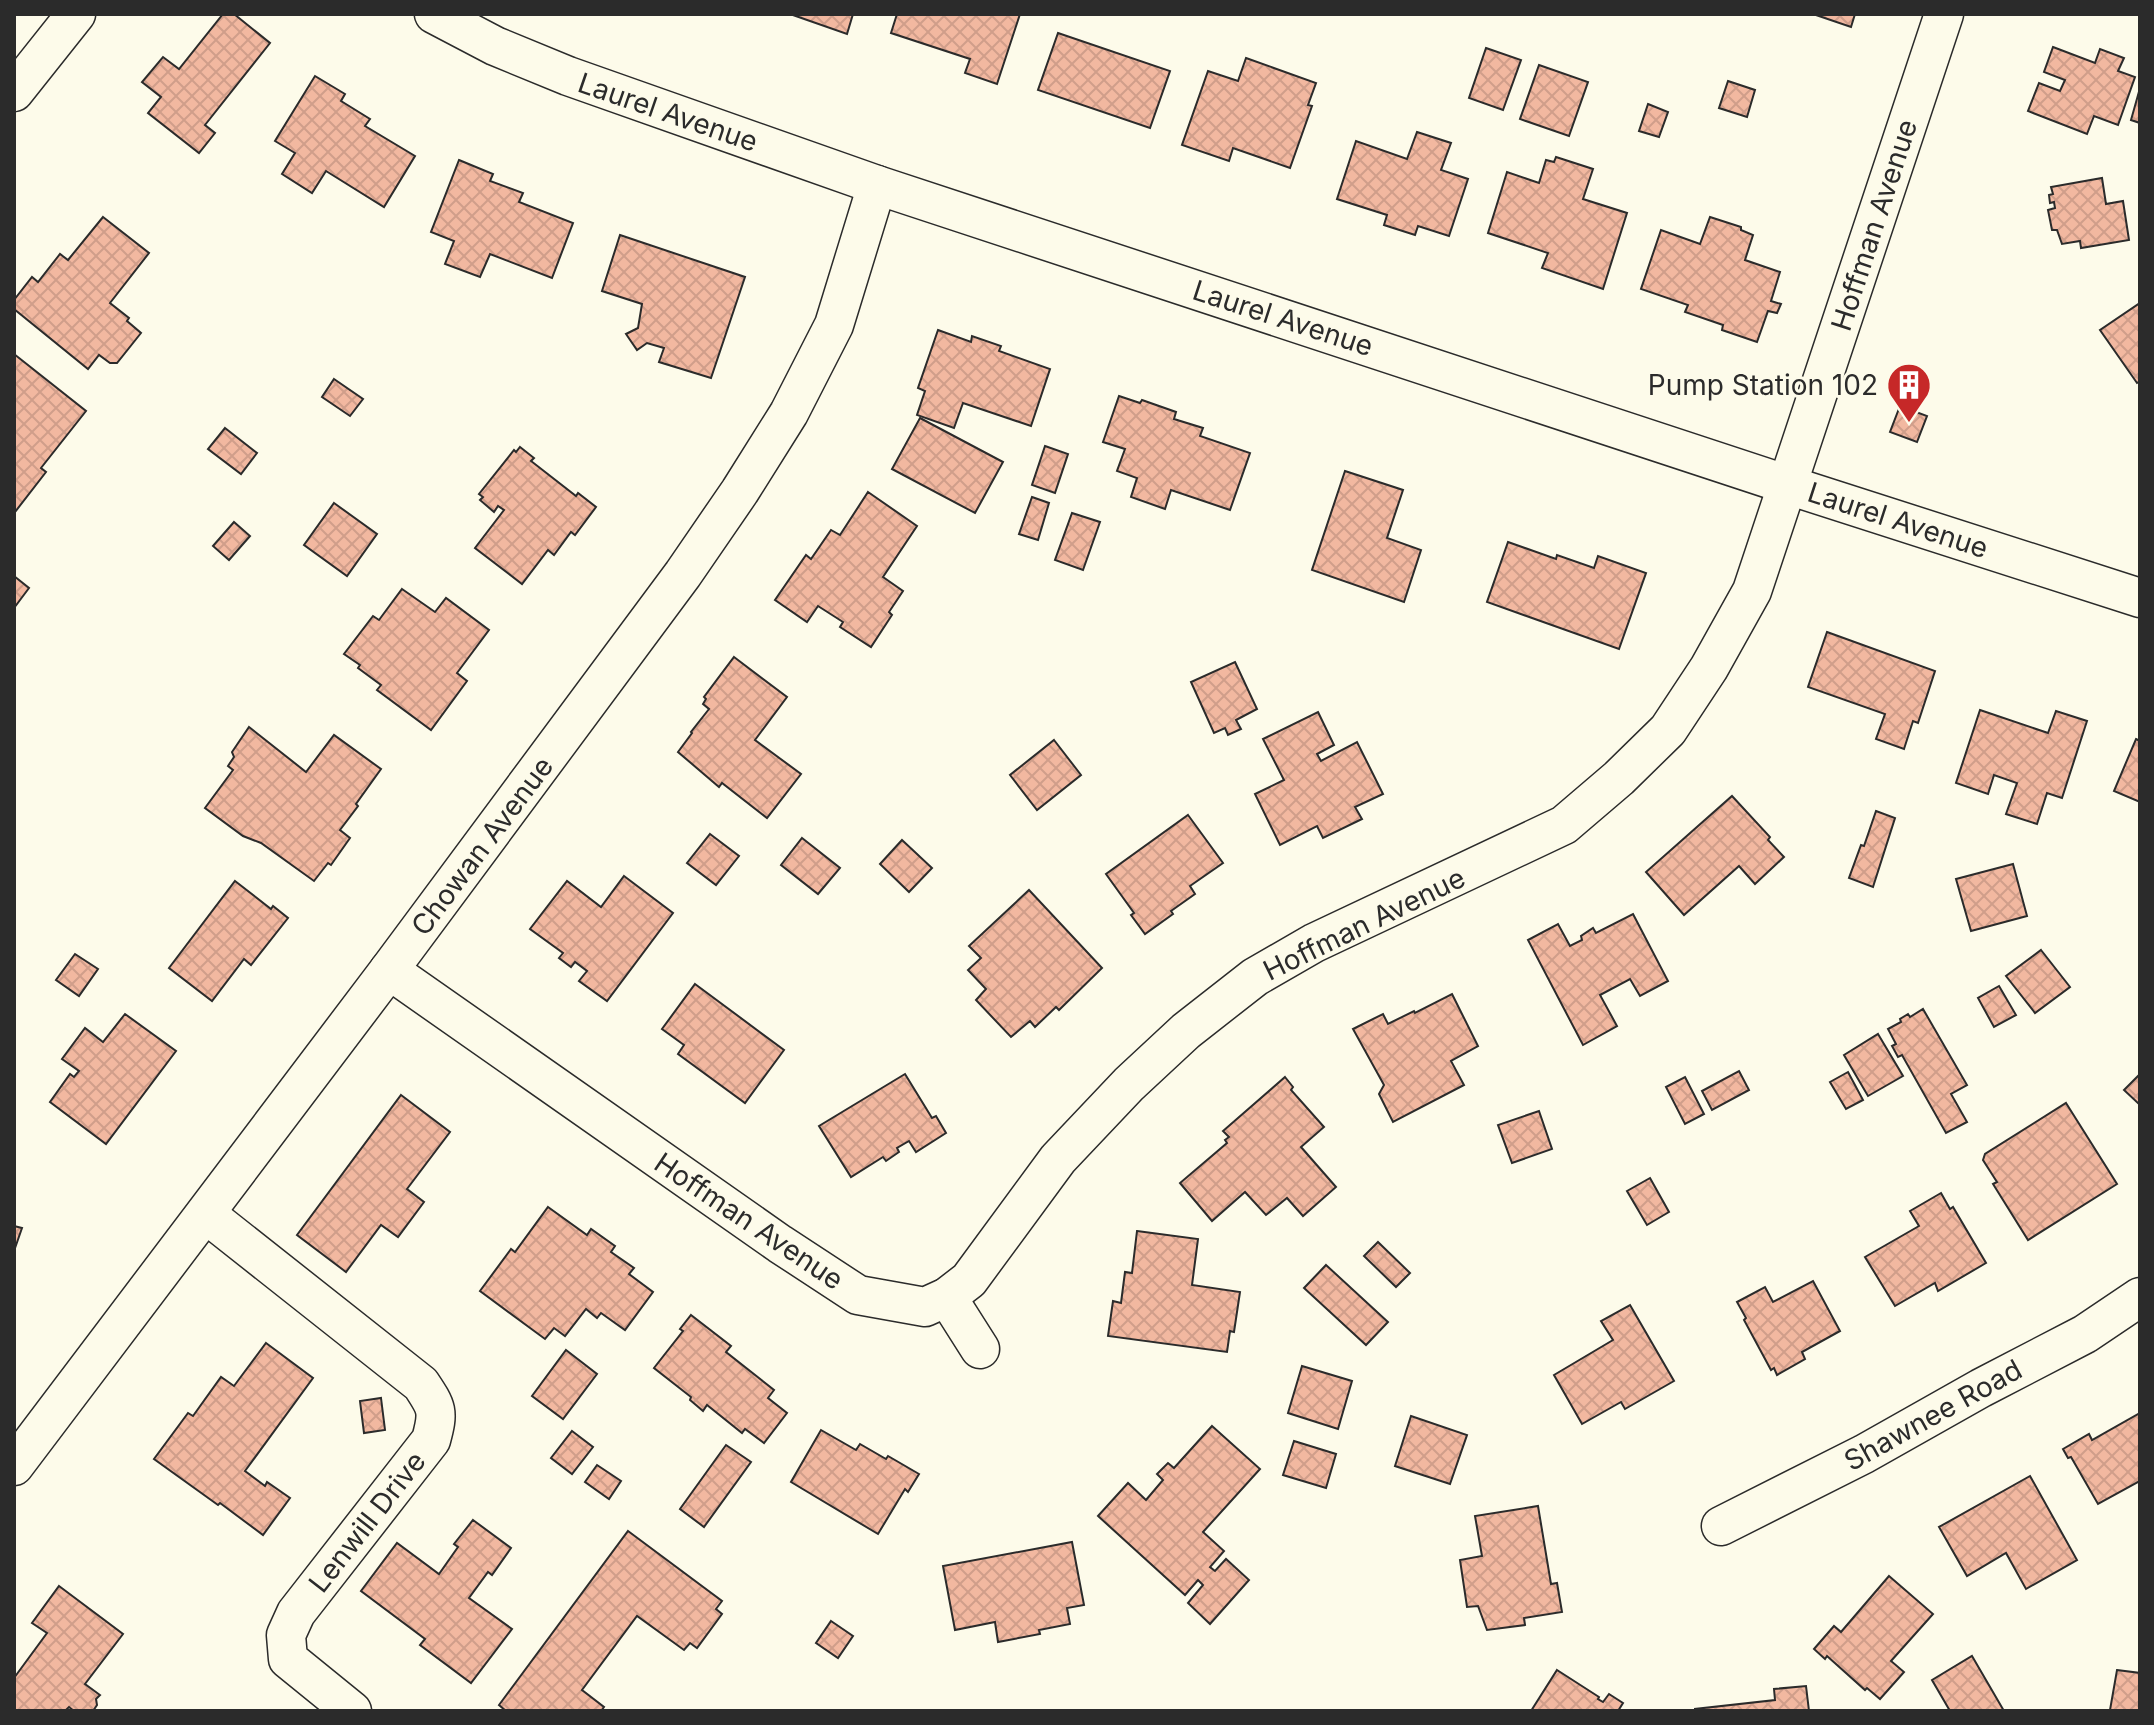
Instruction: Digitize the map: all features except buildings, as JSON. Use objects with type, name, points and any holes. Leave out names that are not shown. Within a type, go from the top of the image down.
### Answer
[{"type":"street","points":[[14,92],[76,14]]},
{"type":"street","name":"Laurel Avenue","points":[[434,14],[495,46],[568,76],[877,185],[2140,598]]},
{"type":"street","name":"Hoffman Avenue","points":[[389,970],[780,1244],[858,1295],[925,1307],[947,1297],[969,1280],[1058,1159],[1129,1084],[1186,1031],[1255,977],[1314,943],[1564,825],[1629,769],[1668,730],[1709,668],[1752,591],[1944,14]]},
{"type":"street","name":"Chowan Avenue","points":[[14,1466],[389,970],[683,574],[740,491],[781,426],[834,325],[877,185]]},
{"type":"street","name":"Lenwill Drive","points":[[206,1214],[421,1384],[436,1405],[431,1440],[296,1613],[286,1635],[288,1659],[352,1711]]},
{"type":"street","points":[[947,1297],[980,1349]]},
{"type":"street","name":"Shawnee Road","points":[[1721,1526],[1864,1454],[2085,1334],[2140,1297]]},
{"type":"place","name":"Pump Station 102","points":[[1909,424]]}]
